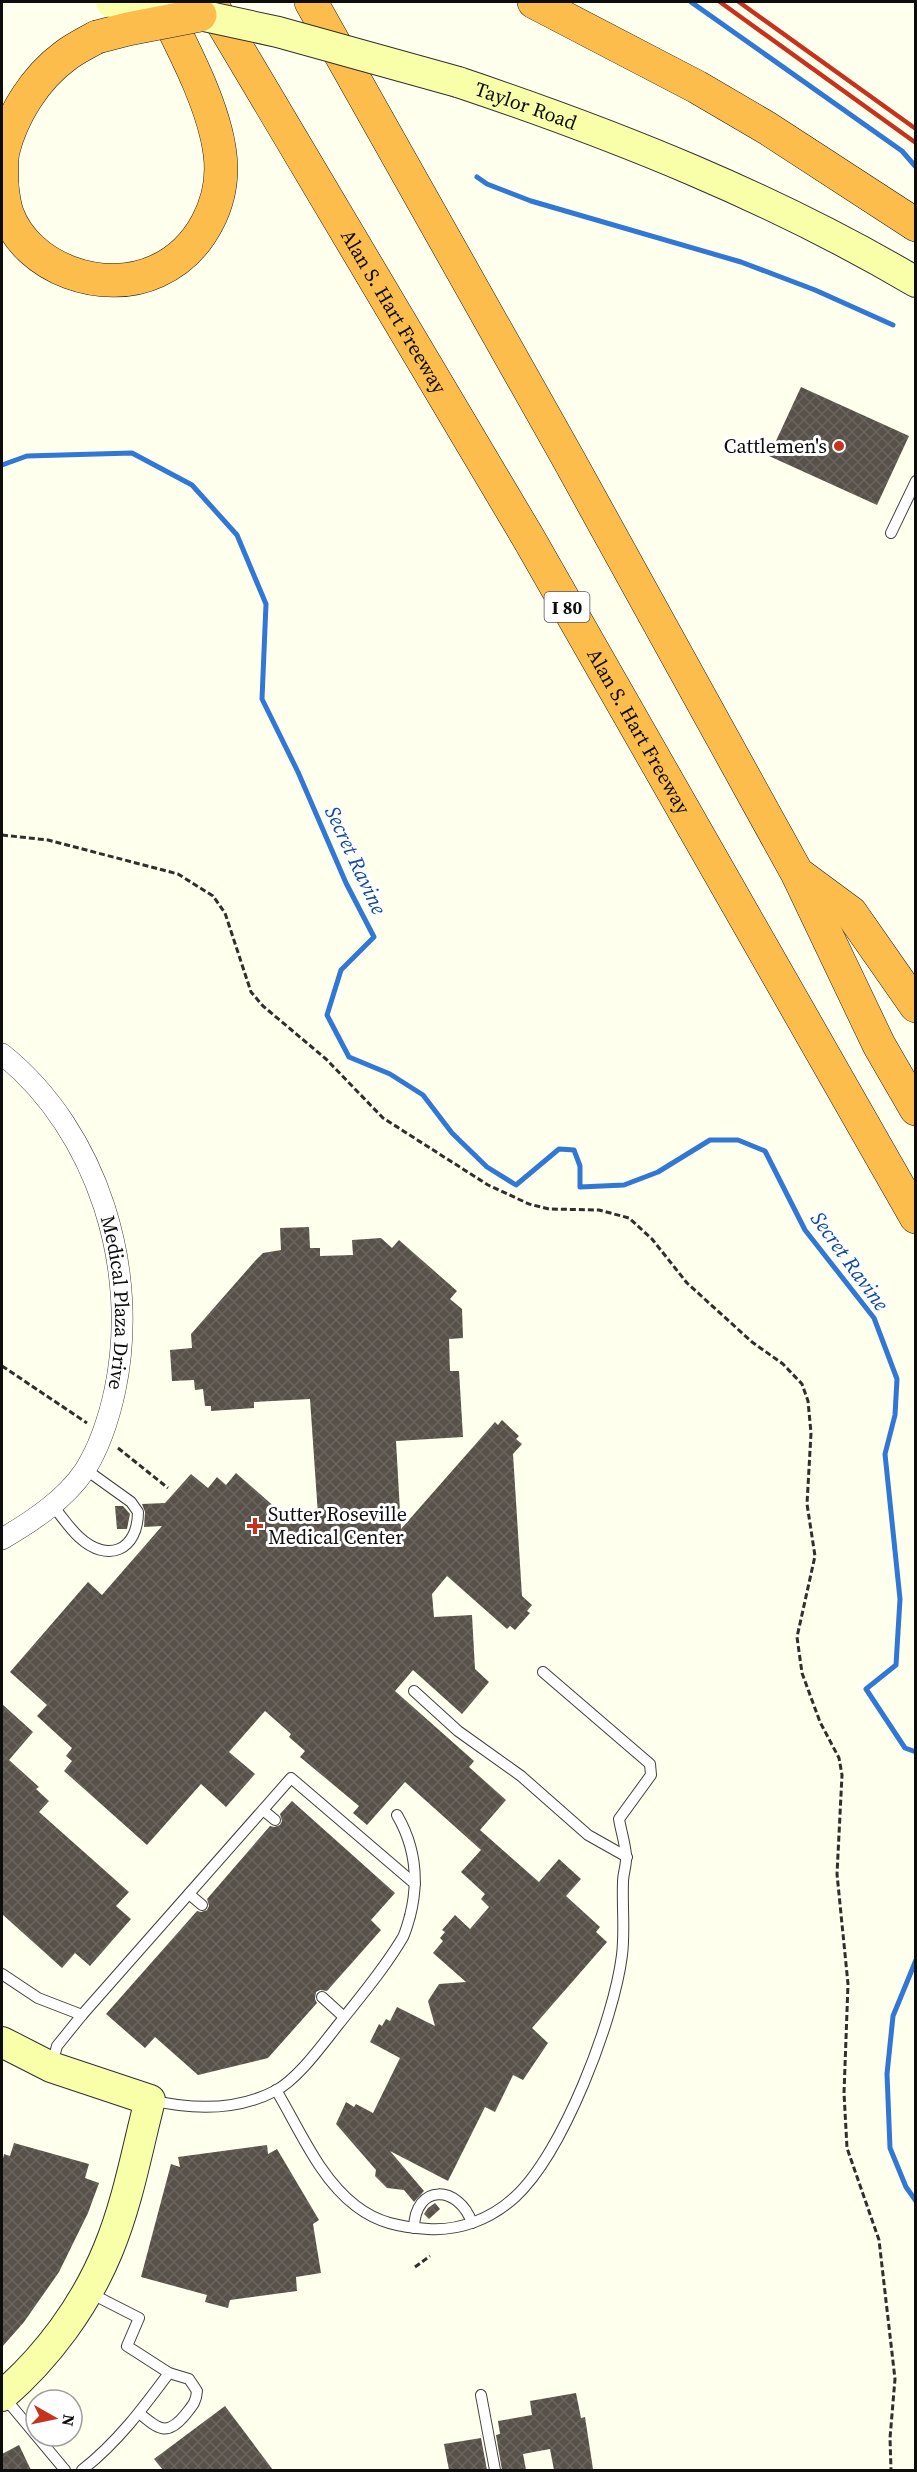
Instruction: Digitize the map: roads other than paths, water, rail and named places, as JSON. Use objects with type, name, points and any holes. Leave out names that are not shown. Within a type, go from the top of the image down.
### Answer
[{"type":"highway","points":[[160,2],[193,71],[216,132],[220,156],[220,186],[214,211],[202,232],[188,249],[157,272],[119,280],[79,276],[56,267],[37,254],[7,214],[2,185],[3,153],[14,120],[44,74],[66,55],[97,37],[128,29],[205,8]]},
{"type":"highway","points":[[311,2],[558,439],[797,873],[879,1045],[915,1109]]},
{"type":"highway","points":[[534,2],[687,82],[767,128],[915,225]]},
{"type":"highway","name":"Alan S. Hart Freeway","points":[[205,8],[529,539],[915,1217]]},
{"type":"highway","points":[[797,873],[851,913],[915,1006]]},
{"type":"main road","name":"Taylor Road","points":[[111,2],[205,8],[278,32],[458,82],[573,121],[658,154],[812,227],[915,282]]},
{"type":"main road","points":[[2,2042],[51,2067],[150,2100],[123,2205],[109,2249],[88,2292],[68,2324],[22,2377],[2,2395]]},
{"type":"street","name":"Medical Plaza Drive","points":[[2,1054],[45,1098],[77,1147],[102,1199],[117,1254],[124,1301],[121,1363],[108,1420],[86,1469],[52,1505],[2,1539]]},
{"type":"lane","points":[[891,534],[915,481]]},
{"type":"lane","points":[[52,1505],[80,1538],[95,1548],[109,1551],[121,1549],[135,1534],[138,1512],[131,1502],[86,1469]]},
{"type":"lane","points":[[276,2090],[329,2178],[355,2205],[378,2220],[398,2227],[443,2230],[472,2223],[502,2208],[516,2197],[534,2175],[570,2114],[607,2018],[622,1956],[624,1929],[623,1880],[627,1857],[619,1819],[651,1775],[650,1764],[543,1672]]},
{"type":"lane","points":[[414,1691],[458,1731],[521,1776],[588,1835],[627,1857]]},
{"type":"lane","points":[[51,2067],[57,2046],[82,2015],[291,1778],[415,1884]]},
{"type":"lane","points":[[263,1810],[275,1820]]},
{"type":"lane","points":[[150,2100],[173,2106],[226,2107],[276,2090],[319,2049],[404,1936],[414,1899],[415,1864],[411,1847],[397,1815]]},
{"type":"lane","points":[[189,1894],[202,1905]]},
{"type":"lane","points":[[2,1974],[38,1998],[82,2015]]},
{"type":"lane","points":[[322,1997],[344,2017]]},
{"type":"lane","points":[[414,2228],[416,2210],[423,2200],[431,2195],[442,2194],[462,2203],[472,2223]]},
{"type":"lane","points":[[88,2292],[139,2318],[127,2346],[169,2373],[189,2379],[197,2391],[196,2402],[177,2425],[168,2429],[155,2427],[139,2414]]},
{"type":"lane","points":[[82,2470],[113,2443],[139,2414],[169,2373]]},
{"type":"lane","points":[[2,2395],[65,2470]]},
{"type":"lane","points":[[482,2396],[495,2470]]},
{"type":"waterway","points":[[691,2],[902,151],[916,167]]},
{"type":"waterway","points":[[477,177],[487,184],[531,201],[741,262],[815,290],[893,325]]},
{"type":"waterway","name":"Secret Ravine","points":[[2,465],[27,456],[132,453],[192,485],[237,535],[266,604],[262,699],[298,772],[346,883],[374,937],[341,970],[327,1015],[349,1057],[390,1074],[423,1095],[452,1133],[487,1167],[516,1185],[559,1149],[574,1150],[580,1166],[580,1187],[624,1185],[658,1172],[710,1140],[738,1140],[765,1151],[805,1230],[874,1318],[897,1379],[895,1415],[885,1454],[900,1599],[896,1665],[866,1689],[905,1748],[916,1752]]},
{"type":"waterway","name":"Secret Ravine","points":[[916,1960],[893,2016],[887,2074],[890,2148],[906,2187],[916,2201]]},
{"type":"railway","points":[[720,2],[916,143]]},
{"type":"railway","points":[[739,2],[916,129]]},
{"type":"place","name":"Cattlemen's","points":[[839,446]]},
{"type":"place","name":"Sutter Roseville Medical Center","points":[[255,1526]]}]
